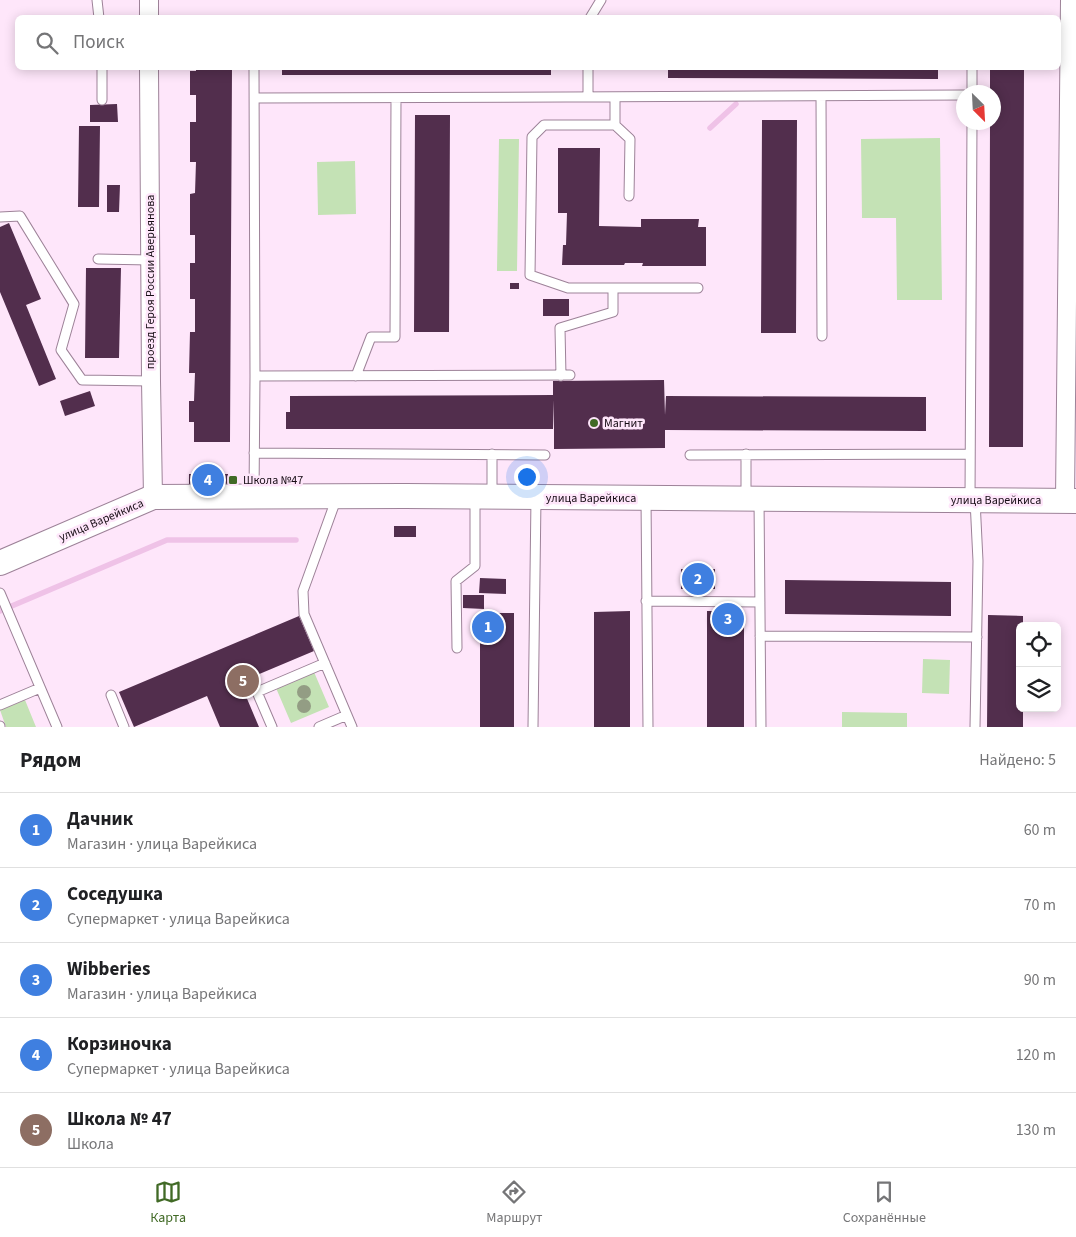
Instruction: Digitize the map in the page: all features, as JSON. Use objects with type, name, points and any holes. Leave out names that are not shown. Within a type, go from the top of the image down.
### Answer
[{"type":"main road","name":"улица Варейкиса","points":[[0,563],[153,497],[753,498],[1071,501]]},
{"type":"street","points":[[149,0],[149,15]]},
{"type":"street","points":[[1070,0],[1065,24],[1072,214],[1071,501]]},
{"type":"street","name":"проезд Героя России Аверьянова","points":[[150,70],[153,497]]},
{"type":"lane","points":[[97,0],[99,15]]},
{"type":"lane","points":[[592,15],[601,0]]},
{"type":"lane","points":[[102,70],[102,100]]},
{"type":"lane","points":[[254,70],[254,496]]},
{"type":"lane","points":[[588,70],[588,97]]},
{"type":"lane","points":[[972,70],[972,85]]},
{"type":"lane","points":[[255,98],[956,95]]},
{"type":"lane","points":[[821,96],[822,336]]},
{"type":"lane","points":[[615,97],[615,125]]},
{"type":"lane","points":[[356,376],[371,337],[396,338],[396,98]]},
{"type":"lane","points":[[629,196],[630,139],[615,125],[544,125],[532,137],[530,275],[568,288],[698,288]]},
{"type":"lane","points":[[972,130],[970,454],[978,561],[975,727]]},
{"type":"lane","points":[[0,217],[20,216],[74,304],[60,350],[82,380],[151,381]]},
{"type":"lane","points":[[98,259],[150,260]]},
{"type":"lane","points":[[255,376],[565,375],[560,328],[613,312],[613,288]]},
{"type":"lane","points":[[254,453],[545,454]]},
{"type":"lane","points":[[457,648],[456,581],[475,566],[483,497],[492,454]]},
{"type":"lane","points":[[746,454],[753,498],[760,602],[762,727]]},
{"type":"lane","points":[[690,455],[970,454]]},
{"type":"lane","points":[[337,497],[303,591],[304,614],[352,727]]},
{"type":"lane","points":[[533,727],[536,498]]},
{"type":"lane","points":[[646,498],[648,727]]},
{"type":"lane","points":[[0,593],[57,727]]},
{"type":"lane","points":[[646,601],[760,602]]},
{"type":"lane","points":[[760,636],[977,637]]},
{"type":"lane","points":[[272,727],[257,692],[325,663]]},
{"type":"lane","points":[[0,705],[40,688]]},
{"type":"lane","points":[[111,695],[124,727]]},
{"type":"lane","points":[[319,727],[347,715]]},
{"type":"green space","points":[[940,138],[942,300],[897,300],[896,218],[862,218],[861,139]]},
{"type":"green space","points":[[499,139],[519,139],[517,271],[497,271]]},
{"type":"green space","points":[[355,161],[356,214],[318,215],[317,162]]},
{"type":"green space","points":[[923,659],[950,660],[949,694],[922,693]]},
{"type":"green space","points":[[314,672],[329,707],[291,723],[276,688]]},
{"type":"green space","points":[[25,700],[36,727],[6,727],[0,710]]},
{"type":"green space","points":[[842,712],[907,713],[907,727],[842,727]]},
{"type":"building","points":[[232,70],[230,442],[194,442],[194,422],[189,422],[189,401],[194,401],[195,373],[189,373],[190,332],[195,332],[195,299],[190,299],[190,263],[195,263],[195,235],[190,235],[190,194],[195,193],[196,162],[190,162],[190,122],[196,122],[196,95],[190,95],[190,71]]},
{"type":"building","points":[[282,70],[551,70],[551,75],[282,75]]},
{"type":"building","points":[[668,70],[938,70],[938,79],[668,78]]},
{"type":"building","points":[[990,70],[1024,70],[1023,447],[989,447],[990,130],[1001,130],[1001,85],[990,85]]},
{"type":"building","points":[[117,104],[118,122],[90,122],[90,105]]},
{"type":"building","points":[[415,115],[450,115],[449,332],[414,332]]},
{"type":"building","points":[[762,120],[797,120],[796,333],[761,333]]},
{"type":"building","points":[[79,126],[100,126],[99,207],[78,207]]},
{"type":"building","points":[[558,148],[600,148],[599,226],[641,227],[641,219],[699,219],[698,227],[706,227],[706,266],[642,266],[643,263],[625,263],[624,265],[562,265],[563,245],[566,245],[567,213],[558,213]]},
{"type":"building","points":[[107,185],[120,185],[119,212],[107,212]]},
{"type":"building","points":[[9,223],[41,299],[26,305],[56,379],[39,386],[0,292],[0,227]]},
{"type":"building","points":[[86,268],[121,268],[119,358],[85,358]]},
{"type":"building","points":[[510,283],[519,283],[519,289],[510,289]]},
{"type":"building","points":[[543,299],[569,299],[569,316],[543,316]]},
{"type":"building","points":[[664,380],[665,415],[666,396],[926,397],[926,431],[665,430],[665,448],[554,449],[554,400],[553,429],[286,429],[286,412],[290,412],[290,396],[553,395],[553,381]]},
{"type":"building","points":[[90,391],[95,406],[65,416],[60,401]]},
{"type":"building","points":[[189,474],[228,474],[228,485],[189,485]]},
{"type":"building","points":[[394,526],[416,526],[416,537],[394,537]]},
{"type":"building","points":[[681,569],[715,569],[715,589],[681,589]]},
{"type":"building","points":[[480,578],[506,579],[506,594],[479,593]]},
{"type":"building","points":[[785,580],[951,582],[951,616],[785,614]]},
{"type":"building","points":[[463,595],[484,595],[484,609],[463,608]]},
{"type":"building","points":[[630,611],[630,727],[594,727],[594,612]]},
{"type":"building","points":[[707,611],[744,611],[744,727],[707,727]]},
{"type":"building","points":[[480,613],[514,613],[514,727],[480,727]]},
{"type":"building","points":[[988,615],[1023,616],[1023,622],[1016,622],[1016,712],[1023,712],[1023,727],[987,727]]},
{"type":"building","points":[[299,616],[314,651],[240,682],[259,727],[220,727],[207,696],[134,727],[119,692]]},
{"type":"waterway","points":[[710,128],[736,104]]},
{"type":"waterway","points":[[0,611],[167,540],[296,540]]},
{"type":"place","name":"Магнит","points":[[594,423]]},
{"type":"place","name":"Корзиночка","points":[[208,480]]},
{"type":"place","name":"Школа №47","points":[[233,480]]},
{"type":"place","name":"Соседушка","points":[[698,579]]},
{"type":"place","name":"Wibberies","points":[[728,619]]},
{"type":"place","name":"Дачник","points":[[488,627]]},
{"type":"place","name":"Школа № 47","points":[[243,681]]}]
